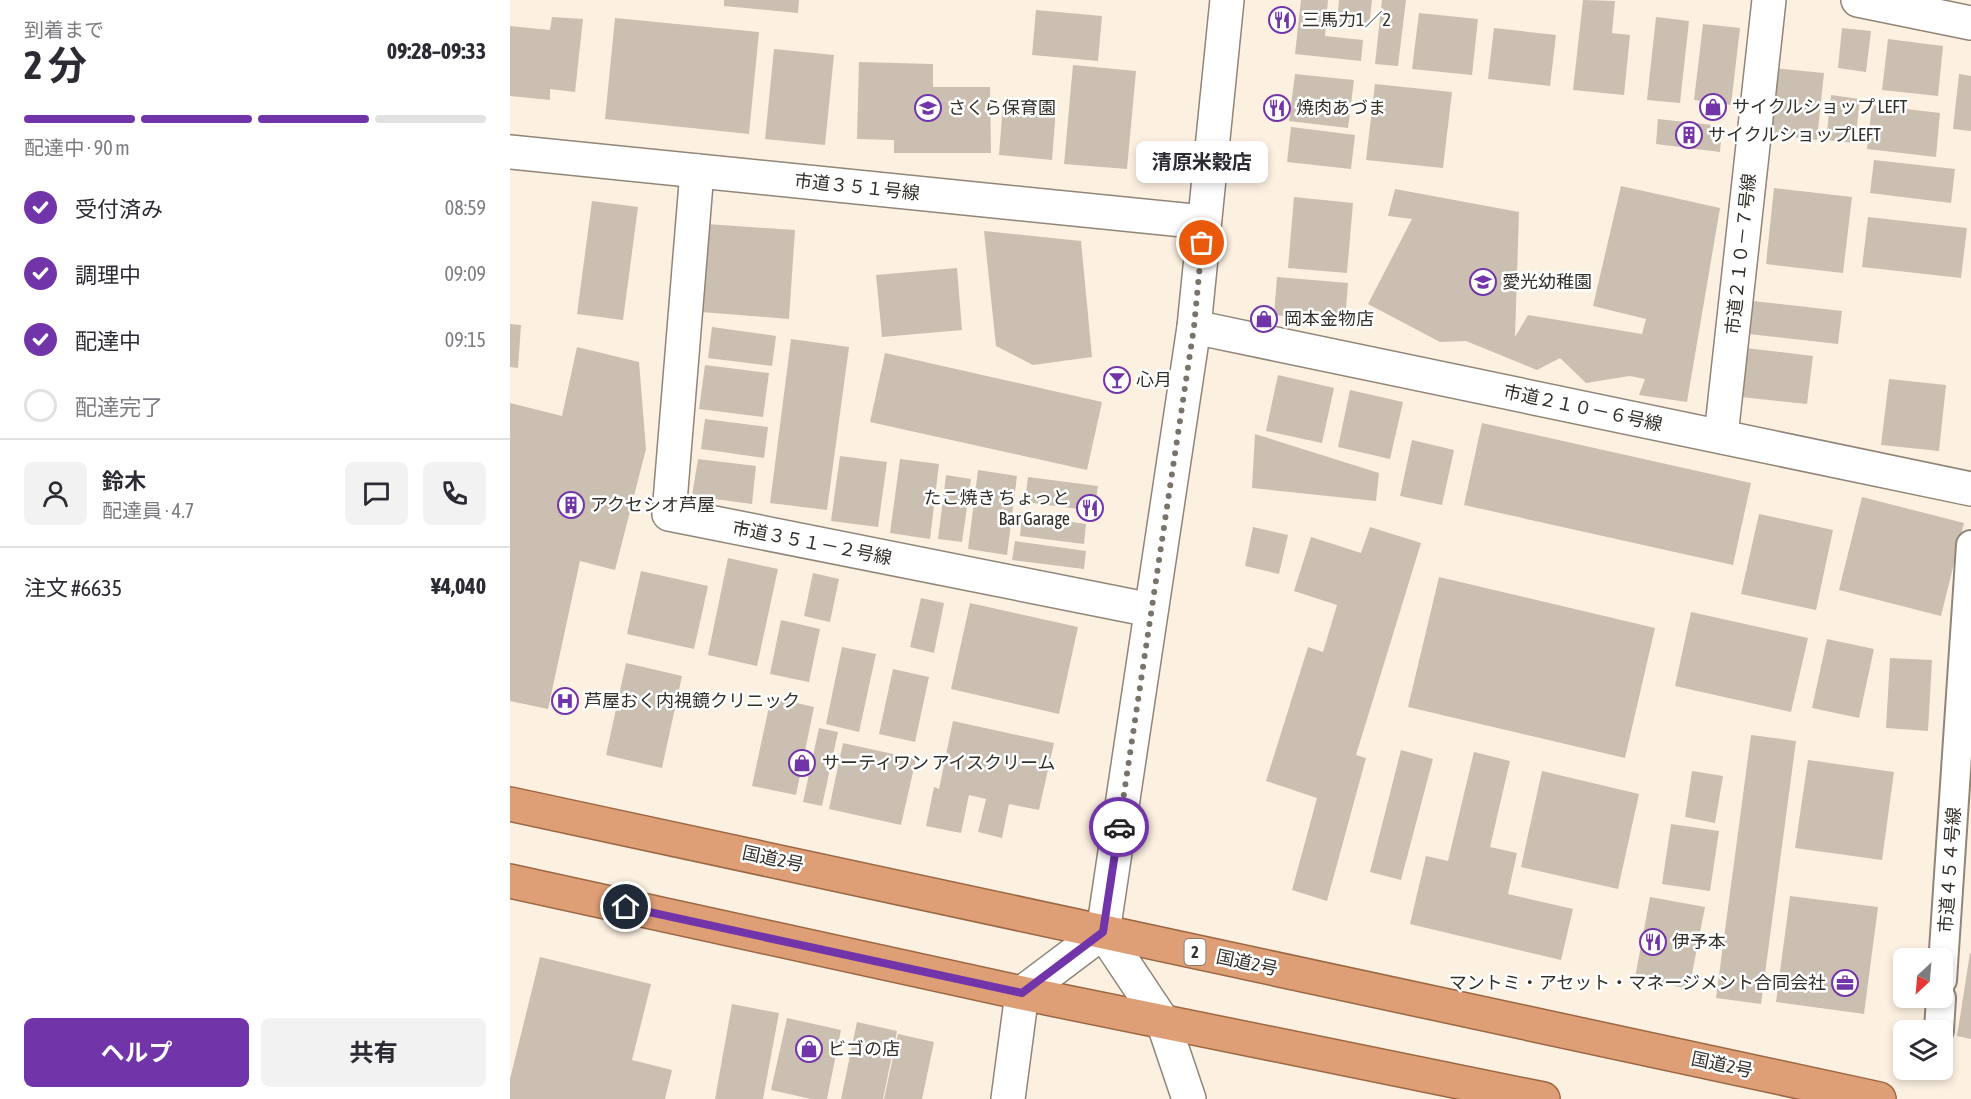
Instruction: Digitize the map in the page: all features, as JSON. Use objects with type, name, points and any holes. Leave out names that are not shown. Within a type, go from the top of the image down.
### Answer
[{"type":"highway","name":"国道2号","points":[[510,804],[1879,1099]]},
{"type":"highway","points":[[510,881],[1022,993],[1543,1099]]},
{"type":"street","points":[[1189,1099],[1162,1022],[1103,932],[1194,327],[1227,0]]},
{"type":"street","name":"市道２１０－７号線","points":[[1721,436],[1769,0]]},
{"type":"street","points":[[1858,0],[1971,23]]},
{"type":"street","name":"市道３５１号線","points":[[510,152],[1203,222]]},
{"type":"street","name":"市道３５１－２号線","points":[[697,171],[669,514],[1151,610]]},
{"type":"street","name":"市道２１０－６号線","points":[[1194,327],[1971,489]]},
{"type":"street","points":[[1008,1099],[1022,993],[1103,932]]},
{"type":"lane","name":"市道４５４号線","points":[[1944,948],[1971,545]]},
{"type":"building","points":[[724,0],[799,0],[798,13],[724,6]]},
{"type":"building","points":[[1301,0],[1328,0],[1325,36],[1363,40],[1361,61],[1295,54]]},
{"type":"building","points":[[1339,0],[1372,0],[1369,28],[1337,24]]},
{"type":"building","points":[[1382,0],[1406,0],[1398,66],[1375,64]]},
{"type":"building","points":[[1583,0],[1615,1],[1612,33],[1630,35],[1624,95],[1573,90]]},
{"type":"building","points":[[1036,10],[1102,16],[1098,61],[1032,55]]},
{"type":"building","points":[[1419,13],[1478,19],[1472,75],[1412,69]]},
{"type":"building","points":[[552,17],[583,19],[575,92],[550,89],[550,100],[510,96],[510,26],[550,30]]},
{"type":"building","points":[[1656,17],[1689,21],[1680,103],[1647,100]]},
{"type":"building","points":[[615,18],[759,32],[749,134],[605,119]]},
{"type":"building","points":[[1703,24],[1740,28],[1731,105],[1694,100]]},
{"type":"building","points":[[1494,28],[1556,35],[1550,86],[1488,79]]},
{"type":"building","points":[[1842,28],[1871,31],[1866,72],[1838,68]]},
{"type":"building","points":[[1888,39],[1943,46],[1938,96],[1882,90]]},
{"type":"building","points":[[774,49],[834,55],[825,145],[765,139]]},
{"type":"building","points":[[859,62],[933,64],[933,87],[990,87],[991,153],[894,153],[894,140],[857,139]]},
{"type":"building","points":[[1073,65],[1136,71],[1127,169],[1064,164]]},
{"type":"building","points":[[1774,68],[1824,73],[1817,140],[1766,134]]},
{"type":"building","points":[[1295,74],[1354,80],[1348,128],[1289,121]]},
{"type":"building","points":[[1959,74],[1971,76],[1971,131],[1953,129]]},
{"type":"building","points":[[1375,84],[1452,92],[1443,168],[1366,160]]},
{"type":"building","points":[[1831,95],[1860,99],[1855,143],[1826,140]]},
{"type":"building","points":[[1003,104],[1056,108],[1052,160],[999,155]]},
{"type":"building","points":[[1872,105],[1940,113],[1936,157],[1867,149]]},
{"type":"building","name":"サイクルショップLEFT","points":[[1658,119],[1722,126],[1720,152],[1656,144]]},
{"type":"building","points":[[1291,127],[1355,135],[1351,169],[1287,162]]},
{"type":"building","points":[[1874,160],[1955,169],[1951,203],[1870,193]]},
{"type":"building","points":[[1621,186],[1720,208],[1687,402],[1639,395],[1645,379],[1630,376],[1586,383],[1560,358],[1537,370],[1466,341],[1440,342],[1368,304],[1412,219],[1388,216],[1395,189],[1519,212],[1515,337],[1528,315],[1642,334],[1646,319],[1593,306]]},
{"type":"building","points":[[1774,188],[1852,197],[1843,273],[1766,264]]},
{"type":"building","points":[[1294,197],[1353,203],[1347,273],[1288,268]]},
{"type":"building","points":[[592,201],[638,207],[623,320],[577,314]]},
{"type":"building","points":[[1868,217],[1967,228],[1961,278],[1862,267]]},
{"type":"building","points":[[707,224],[795,230],[789,319],[701,312]]},
{"type":"building","points":[[984,231],[1081,241],[1092,357],[1033,365],[996,346]]},
{"type":"building","points":[[957,268],[962,330],[882,337],[876,275]]},
{"type":"building","points":[[1277,277],[1348,283],[1345,322],[1274,315]]},
{"type":"building","points":[[1753,301],[1842,311],[1838,344],[1749,334]]},
{"type":"building","points":[[510,324],[521,325],[518,368],[510,367]]},
{"type":"building","points":[[712,327],[776,336],[772,366],[708,358]]},
{"type":"building","points":[[791,339],[849,347],[827,510],[770,503]]},
{"type":"building","name":"アクセシオ芦屋","points":[[577,347],[639,362],[646,449],[615,570],[580,561],[548,709],[510,701],[510,403],[562,416]]},
{"type":"building","points":[[1746,348],[1813,356],[1807,404],[1741,397]]},
{"type":"building","points":[[885,353],[1102,402],[1087,470],[870,422]]},
{"type":"building","points":[[705,365],[769,373],[763,417],[699,409]]},
{"type":"building","points":[[1278,375],[1334,388],[1322,443],[1266,431]]},
{"type":"building","points":[[1889,379],[1946,385],[1939,451],[1881,445]]},
{"type":"building","points":[[1350,390],[1403,402],[1390,459],[1338,447]]},
{"type":"building","points":[[705,419],[768,427],[764,458],[701,449]]},
{"type":"building","points":[[1482,423],[1751,483],[1733,565],[1464,505]]},
{"type":"building","points":[[1255,434],[1379,473],[1376,501],[1252,488]]},
{"type":"building","points":[[1412,440],[1454,450],[1442,505],[1400,496]]},
{"type":"building","points":[[840,456],[887,462],[878,527],[831,521]]},
{"type":"building","points":[[698,459],[756,466],[752,504],[692,496]]},
{"type":"building","points":[[900,459],[939,464],[930,539],[890,533]]},
{"type":"building","points":[[978,470],[1017,476],[1007,555],[968,549]]},
{"type":"building","points":[[946,475],[971,479],[962,542],[938,539]]},
{"type":"building","points":[[1028,477],[1098,486],[1094,511],[1025,502]]},
{"type":"building","points":[[1862,497],[1964,523],[1941,616],[1839,590]]},
{"type":"building","points":[[1759,514],[1833,530],[1816,610],[1741,594]]},
{"type":"building","points":[[1022,515],[1086,524],[1084,544],[1020,536]]},
{"type":"building","points":[[1253,527],[1288,535],[1279,574],[1245,566]]},
{"type":"building","points":[[1370,527],[1421,543],[1356,755],[1366,758],[1327,901],[1292,890],[1317,798],[1266,781],[1308,647],[1323,652],[1337,605],[1294,591],[1311,537],[1361,553]]},
{"type":"building","points":[[1015,541],[1086,551],[1084,569],[1012,560]]},
{"type":"building","points":[[728,558],[778,569],[757,666],[708,655]]},
{"type":"building","points":[[641,571],[708,586],[694,649],[627,634]]},
{"type":"building","points":[[813,573],[839,579],[830,622],[804,616]]},
{"type":"building","points":[[1439,577],[1655,628],[1625,758],[1408,707]]},
{"type":"building","points":[[921,598],[944,603],[934,653],[910,647]]},
{"type":"building","points":[[970,603],[1078,627],[1059,714],[951,689]]},
{"type":"building","points":[[1691,612],[1808,638],[1791,712],[1675,686]]},
{"type":"building","points":[[781,620],[820,629],[809,682],[770,674]]},
{"type":"building","points":[[1827,639],[1874,649],[1859,718],[1812,708]]},
{"type":"building","points":[[842,647],[876,654],[859,732],[826,724]]},
{"type":"building","points":[[1890,658],[1932,660],[1928,731],[1886,728]]},
{"type":"building","points":[[626,663],[682,676],[662,768],[606,755]]},
{"type":"building","points":[[893,669],[929,677],[915,742],[879,734]]},
{"type":"building","points":[[771,697],[814,707],[796,795],[752,786]]},
{"type":"building","points":[[953,721],[1054,743],[1039,810],[1009,804],[1002,838],[978,832],[986,799],[969,795],[961,833],[926,826],[934,787],[939,789]]},
{"type":"building","points":[[819,728],[838,732],[822,806],[803,802]]},
{"type":"building","points":[[1751,735],[1796,741],[1761,1004],[1716,998]]},
{"type":"building","points":[[843,743],[916,759],[901,825],[829,809]]},
{"type":"building","points":[[1401,750],[1433,759],[1401,880],[1370,872]]},
{"type":"building","points":[[1474,752],[1510,761],[1490,847],[1517,853],[1508,894],[1573,909],[1561,960],[1410,924],[1426,856],[1448,861]]},
{"type":"building","points":[[1808,760],[1894,772],[1882,860],[1795,848]]},
{"type":"building","points":[[1542,771],[1639,794],[1618,889],[1521,867]]},
{"type":"building","points":[[1692,771],[1723,776],[1715,823],[1685,817]]},
{"type":"building","points":[[1671,824],[1719,831],[1710,891],[1662,884]]},
{"type":"building","points":[[1790,896],[1878,907],[1864,1014],[1776,1002]]},
{"type":"building","points":[[1650,897],[1705,907],[1689,989],[1635,978]]},
{"type":"building","points":[[1971,954],[1971,1039],[1957,1036]]},
{"type":"building","points":[[540,957],[651,984],[632,1060],[672,1070],[665,1099],[510,1099],[510,1079]]},
{"type":"building","points":[[732,1004],[779,1013],[763,1099],[715,1099]]},
{"type":"building","points":[[787,1018],[841,1030],[827,1099],[811,1099],[771,1090]]},
{"type":"building","points":[[857,1022],[897,1031],[883,1099],[841,1099]]},
{"type":"building","points":[[898,1034],[934,1042],[922,1099],[884,1099]]},
{"type":"way so far","points":[[1119,827],[1194,327],[1202,243]]},
{"type":"place","name":"三馬力1／2","points":[[1282,20]]},
{"type":"place","name":"サイクルショップ LEFT","points":[[1713,107]]},
{"type":"place","name":"さくら保育園","points":[[928,108]]},
{"type":"place","name":"焼肉あづま","points":[[1277,108]]},
{"type":"place","name":"サイクルショップLEFT","points":[[1689,135]]},
{"type":"place","name":"清原米穀店","points":[[1202,243]]},
{"type":"place","name":"愛光幼稚園","points":[[1483,282]]},
{"type":"place","name":"岡本金物店","points":[[1264,319]]},
{"type":"place","name":"心月","points":[[1117,380]]},
{"type":"place","name":"アクセシオ芦屋","points":[[571,505]]},
{"type":"place","name":"たこ焼き ちょっと Bar Garage","points":[[1090,508]]},
{"type":"place","name":"芦屋おく内視鏡クリニック","points":[[565,701]]},
{"type":"place","name":"サーティワン アイスクリーム","points":[[802,763]]},
{"type":"place","name":"伊予本","points":[[1653,942]]},
{"type":"place","name":"マントミ・アセット・マネージメント合同会社","points":[[1845,983]]},
{"type":"place","name":"ビゴの店","points":[[809,1049]]},
{"type":"route","points":[[626,907],[1022,993],[1103,932],[1119,827]]}]
